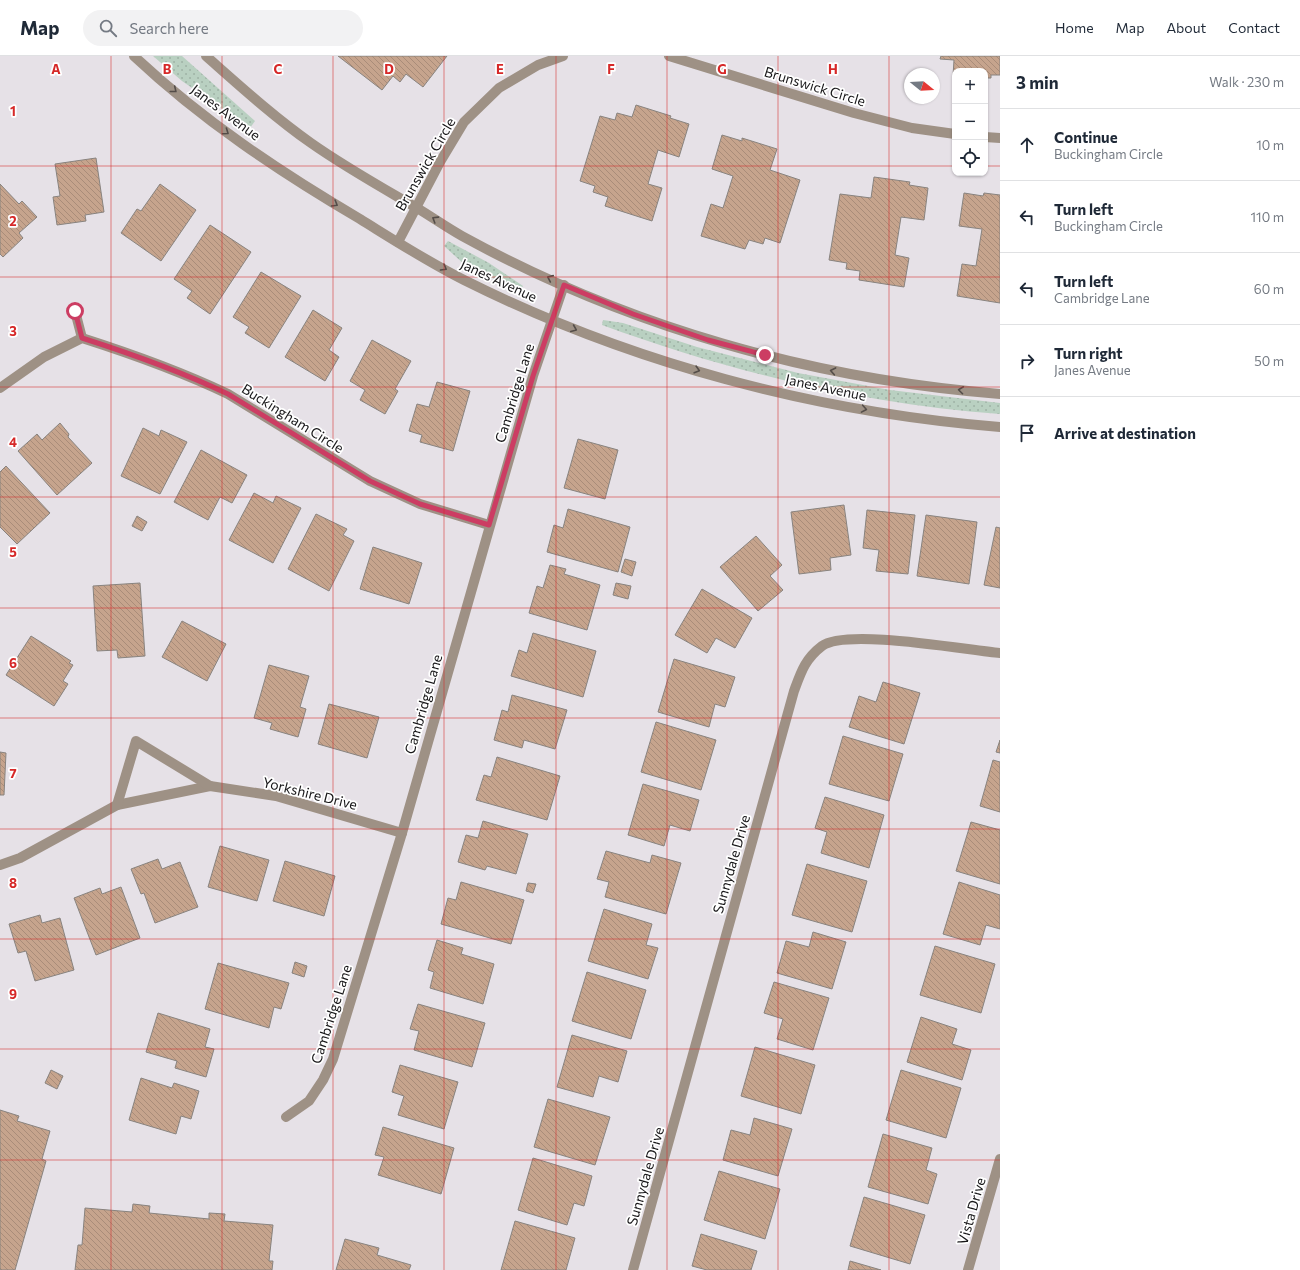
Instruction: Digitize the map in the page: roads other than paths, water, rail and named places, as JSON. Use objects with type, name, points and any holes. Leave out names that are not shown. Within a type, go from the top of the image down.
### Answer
[{"type":"street","name":"Janes Avenue","points":[[134,56],[218,126],[302,185],[462,279],[552,320],[602,341],[651,357],[721,377],[816,401],[908,418],[1000,426]]},
{"type":"street","name":"Janes Avenue","points":[[206,56],[253,98],[311,143],[364,177],[460,235],[513,262],[564,285],[633,314],[708,340],[765,355],[826,370],[896,383],[1000,394]]},
{"type":"street","name":"Brunswick Circle","points":[[398,242],[440,162],[464,122],[499,88],[538,65],[564,56]]},
{"type":"street","name":"Brunswick Circle","points":[[669,56],[854,113],[912,128],[952,134]]},
{"type":"street","points":[[988,137],[1000,138]]},
{"type":"street","name":"Cambridge Lane","points":[[286,1117],[309,1102],[323,1080],[333,1059],[402,832],[533,376],[564,285]]},
{"type":"street","points":[[0,388],[44,357],[82,338],[75,311]]},
{"type":"street","name":"Buckingham Circle","points":[[82,338],[165,366],[207,384],[228,394],[370,481],[420,504],[489,525]]},
{"type":"street","name":"Sunnydale Drive","points":[[633,1270],[794,691],[805,662],[823,645],[847,639],[876,639],[1000,653]]},
{"type":"street","name":"Yorkshire Drive","points":[[118,805],[136,741],[210,786]]},
{"type":"street","name":"Yorkshire Drive","points":[[0,865],[20,858],[118,805],[210,786],[276,796],[402,832]]},
{"type":"street","name":"Vista Drive","points":[[968,1270],[1000,1159]]}]
